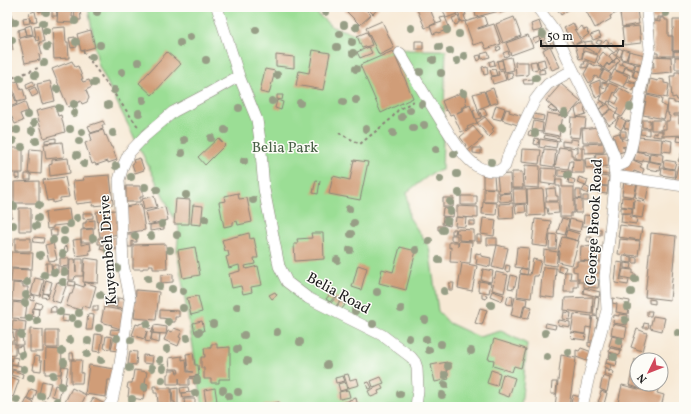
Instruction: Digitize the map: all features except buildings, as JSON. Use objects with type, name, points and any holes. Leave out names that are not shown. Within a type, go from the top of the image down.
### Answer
[{"type":"street","name":"Belia Road","points":[[218,7],[239,76],[257,120],[264,189],[279,266],[287,282],[308,298],[382,335],[411,357],[417,368],[418,390],[416,407]]},
{"type":"street","name":"George Brook Road","points":[[537,7],[555,32],[615,157],[614,194],[605,276],[607,310],[582,407]]},
{"type":"street","points":[[614,172],[625,163],[630,153],[641,88],[650,50],[647,13],[649,7]]},
{"type":"street","points":[[400,53],[424,95],[468,160],[478,168],[486,171],[499,171],[505,166],[507,158],[535,100],[548,84],[573,70]]},
{"type":"street","name":"Kuyembeh Drive","points":[[108,407],[112,401],[119,370],[130,299],[123,264],[119,180],[123,166],[129,154],[145,136],[173,112],[239,76]]},
{"type":"street","points":[[614,172],[652,182],[684,186]]},
{"type":"path","points":[[83,51],[145,136]]},
{"type":"path","points":[[7,80],[38,68]]},
{"type":"path","points":[[339,133],[360,144],[391,119],[398,110],[424,95]]},
{"type":"green space","name":"Belia Park","points":[[88,7],[310,7],[332,27],[409,50],[446,49],[442,170],[432,173],[407,192],[409,217],[429,247],[438,311],[449,323],[479,337],[501,331],[527,344],[521,407],[203,407],[177,251],[179,228],[98,64]]}]
